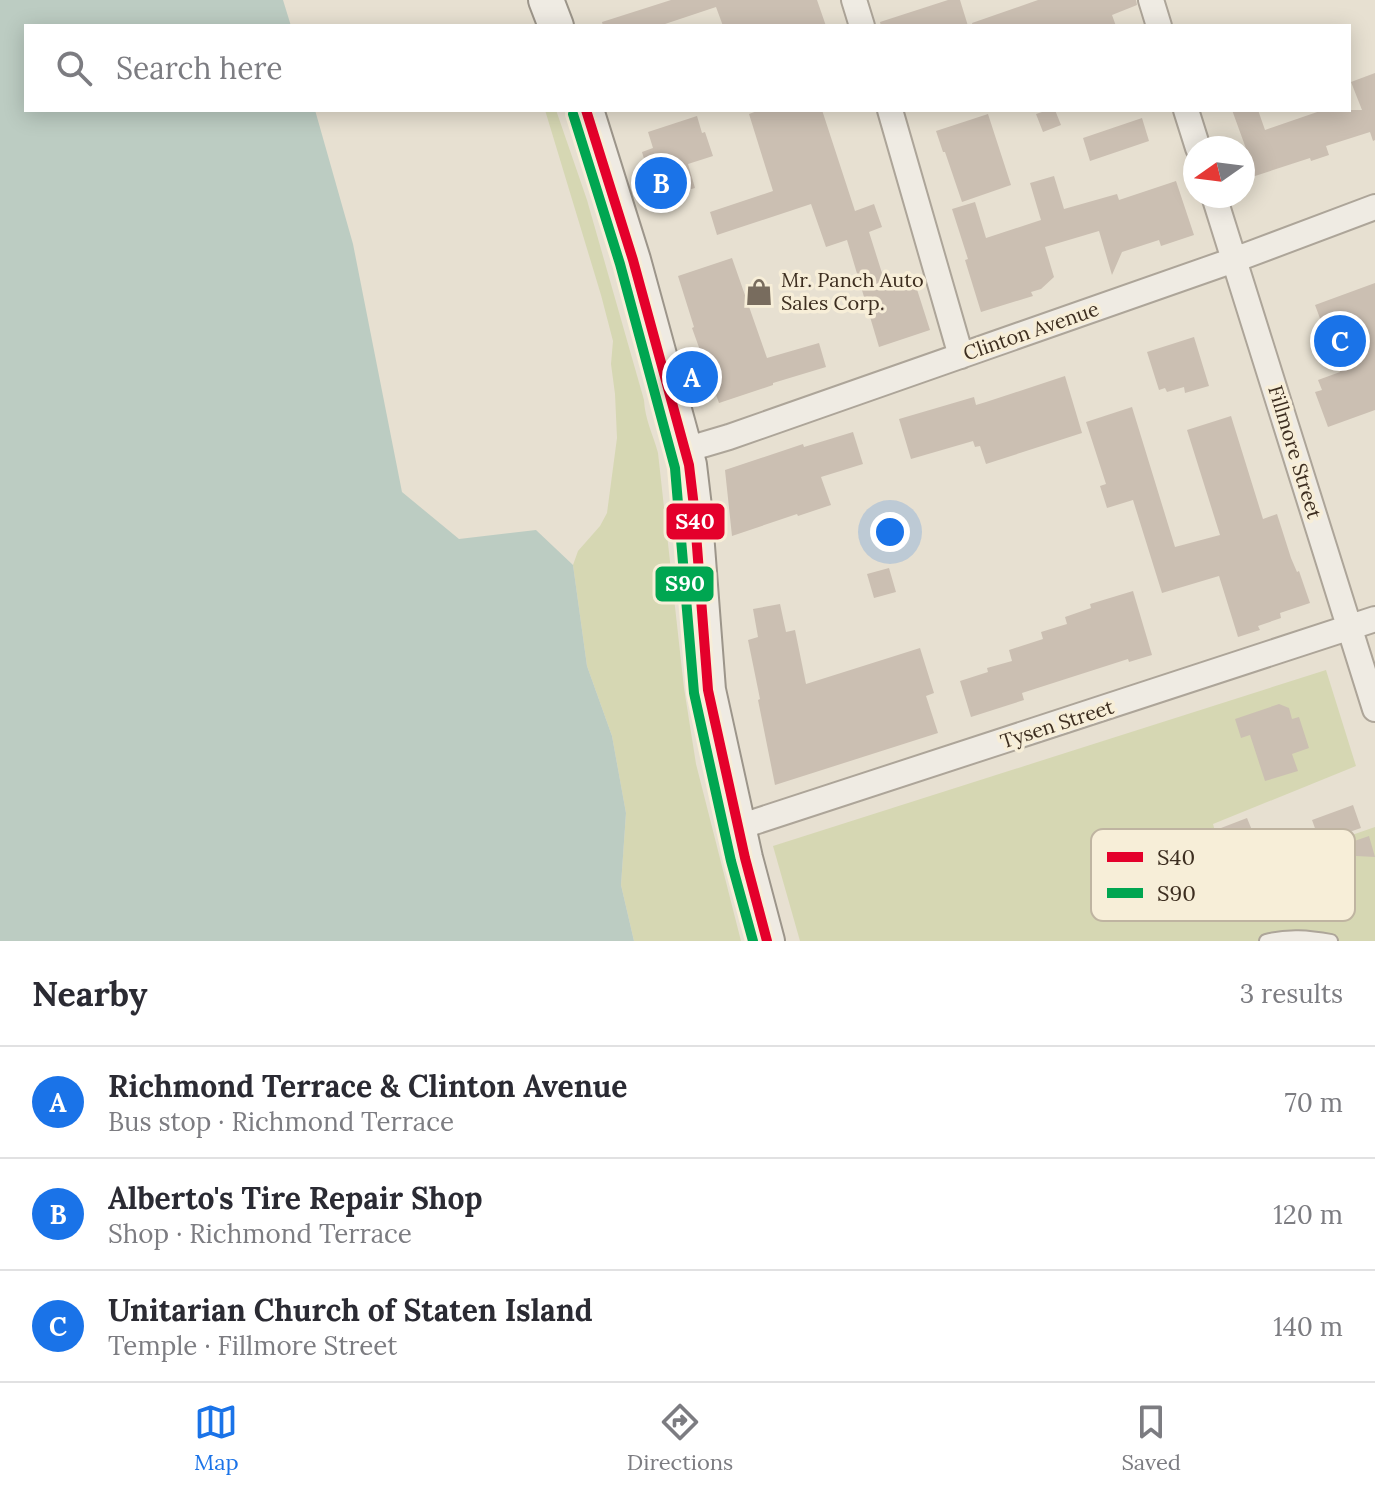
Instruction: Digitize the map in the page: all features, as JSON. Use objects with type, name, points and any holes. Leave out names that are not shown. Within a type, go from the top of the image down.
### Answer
[{"type":"main road","points":[[546,0],[555,24]]},
{"type":"main road","points":[[587,112],[633,260],[685,450],[694,507],[708,690],[767,941]]},
{"type":"street","points":[[854,0],[861,24]]},
{"type":"street","points":[[1151,0],[1158,24]]},
{"type":"street","points":[[891,112],[961,356]]},
{"type":"street","points":[[1187,112],[1194,136]]},
{"type":"street","name":"Clinton Avenue","points":[[685,450],[1234,260],[1375,207]]},
{"type":"street","name":"Fillmore Street","points":[[1218,208],[1375,709]]},
{"type":"street","name":"Tysen Street","points":[[739,827],[1375,619]]},
{"type":"lane","points":[[1266,941],[1300,937],[1331,941]]},
{"type":"green space","points":[[546,112],[557,112],[587,200],[658,453],[684,688],[696,764],[741,941],[634,941],[621,885],[626,813],[612,736],[587,666],[573,565],[578,551],[607,513],[617,438],[611,364],[613,341]]},
{"type":"green space","points":[[1326,670],[1356,766],[1213,824],[1214,829],[1091,829],[1091,921],[1355,921],[1355,834],[1375,827],[1375,941],[800,941],[773,846]]},
{"type":"shaded area","points":[[0,0],[283,0],[290,24],[24,24],[24,112],[316,112],[353,244],[402,492],[459,539],[536,530],[573,565],[587,666],[612,736],[626,813],[621,885],[634,941],[0,941]]},
{"type":"building","points":[[671,0],[817,0],[825,24],[722,24],[716,7],[665,24],[602,22]]},
{"type":"building","points":[[948,0],[960,0],[967,24],[880,24]]},
{"type":"building","points":[[1038,0],[1136,0],[1137,5],[1112,15],[1115,24],[972,23]]},
{"type":"building","points":[[1375,73],[1375,140],[1370,132],[1326,146],[1329,155],[1255,176],[1255,136],[1241,136],[1233,112],[1259,112],[1265,130],[1317,112],[1362,110],[1351,82]]},
{"type":"building","points":[[823,112],[855,211],[874,204],[882,227],[869,232],[887,289],[914,280],[930,330],[879,347],[847,240],[826,247],[811,204],[717,235],[710,212],[773,191],[749,114]]},
{"type":"building","points":[[1056,112],[1061,125],[1043,132],[1036,114]]},
{"type":"building","points":[[988,114],[1011,185],[962,202],[936,131]]},
{"type":"building","points":[[697,116],[713,156],[688,164],[695,188],[656,199],[642,152],[653,148],[648,132]]},
{"type":"building","points":[[1142,118],[1149,141],[1090,161],[1083,138]]},
{"type":"building","points":[[1054,176],[1064,209],[1117,194],[1119,200],[1176,181],[1194,235],[1161,246],[1159,240],[1122,252],[1112,275],[1099,231],[1045,247],[1054,277],[1041,289],[1031,292],[1033,296],[981,312],[952,209],[975,202],[986,238],[1041,220],[1030,183]]},
{"type":"building","points":[[732,258],[767,358],[819,343],[826,367],[719,403],[692,328],[678,276]]},
{"type":"building","points":[[1375,283],[1375,410],[1328,427],[1315,392],[1322,390],[1318,380],[1340,372],[1315,305]]},
{"type":"building","points":[[1194,337],[1209,386],[1185,393],[1184,387],[1167,392],[1165,388],[1159,390],[1147,352]]},
{"type":"building","points":[[1065,376],[1082,433],[986,464],[980,446],[975,447],[973,441],[911,459],[899,419],[974,397],[976,405]]},
{"type":"building","points":[[1132,407],[1175,547],[1220,535],[1187,430],[1231,416],[1263,519],[1277,514],[1310,603],[1280,613],[1281,618],[1258,626],[1260,630],[1238,637],[1219,576],[1162,593],[1133,500],[1107,508],[1100,486],[1106,484],[1086,422]]},
{"type":"building","points":[[853,432],[863,464],[821,477],[831,505],[732,536],[725,470],[803,444],[804,447]]},
{"type":"building","points":[[889,568],[896,592],[874,598],[867,574]]},
{"type":"building","points":[[1133,591],[1152,655],[1129,662],[1128,659],[1022,693],[1024,700],[971,717],[960,681],[988,672],[987,668],[1012,661],[1009,650],[1043,639],[1041,632],[1067,624],[1065,617],[1091,608],[1090,604]]},
{"type":"building","points":[[780,604],[786,632],[795,630],[806,684],[920,648],[934,693],[926,696],[938,733],[775,785],[748,640],[758,637],[753,609]]},
{"type":"building","points":[[1279,704],[1289,708],[1292,719],[1299,717],[1309,748],[1292,754],[1298,771],[1265,781],[1250,735],[1241,738],[1235,719]]},
{"type":"building","points":[[1353,805],[1361,828],[1315,829],[1312,820]]},
{"type":"building","points":[[1247,818],[1252,829],[1221,829]]},
{"type":"building","points":[[1369,836],[1375,857],[1355,856],[1355,841]]},
{"type":"transit line","name":"S40","points":[[587,112],[633,260],[689,465],[708,690],[745,858],[767,941]]},
{"type":"transit line","name":"S90","points":[[573,114],[620,264],[675,468],[694,693],[731,861],[753,941]]},
{"type":"place","name":"Alberto's Tire Repair Shop","points":[[661,183]]},
{"type":"place","name":"Mr. Panch Auto Sales Corp.","points":[[759,292]]},
{"type":"place","name":"Unitarian Church of Staten Island","points":[[1340,341]]},
{"type":"place","name":"Richmond Terrace & Clinton Avenue","points":[[692,377]]}]
